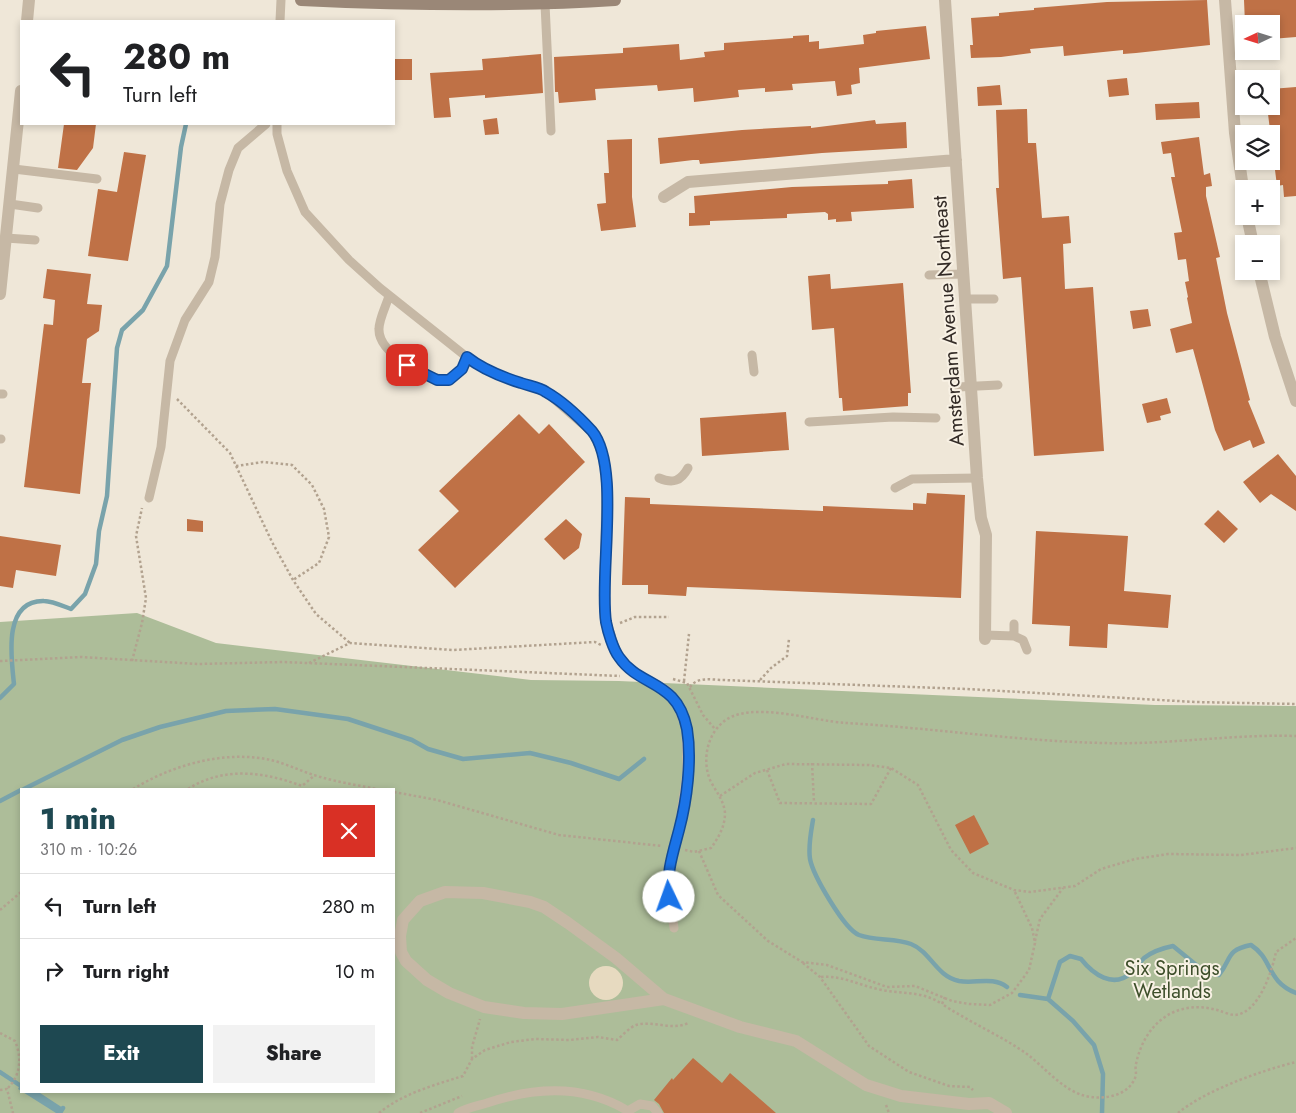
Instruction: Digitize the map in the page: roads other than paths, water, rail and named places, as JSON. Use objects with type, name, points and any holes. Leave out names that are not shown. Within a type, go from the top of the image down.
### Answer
[{"type":"main road","points":[[300,0],[413,6],[545,4],[615,0]]},
{"type":"street","points":[[27,20],[28,0]]},
{"type":"street","name":"Amsterdam Avenue Northeast","points":[[945,0],[965,299],[965,387],[981,518],[986,534],[985,637]]},
{"type":"street","points":[[1225,0],[1235,133],[1242,180]]},
{"type":"street","points":[[0,294],[6,238],[7,202],[14,170],[20,102]]},
{"type":"street","points":[[664,196],[688,182],[956,160]]},
{"type":"street","points":[[1261,280],[1275,337],[1296,401]]},
{"type":"street","points":[[664,998],[562,1014],[495,1011],[449,993],[427,980],[406,961],[401,952],[400,936],[403,920],[420,901],[445,892],[466,891],[520,899],[544,907],[616,958],[664,998],[740,1027],[796,1042],[866,1085],[901,1096],[969,1104],[989,1103],[1006,1113]]},
{"type":"lane","points":[[280,20],[281,0]]},
{"type":"lane","points":[[545,4],[552,131]]},
{"type":"lane","points":[[149,498],[161,447],[170,361],[185,320],[209,282],[215,257],[220,204],[229,170],[238,148],[265,125]]},
{"type":"lane","points":[[277,125],[277,134],[288,171],[305,212],[349,260],[389,296],[467,357],[503,377],[546,391],[593,433],[604,459],[606,520],[604,594],[606,623],[618,657],[635,673],[666,690],[678,707],[686,728],[687,772],[679,828],[669,865],[667,881],[674,928]]},
{"type":"lane","points":[[14,170],[97,178]]},
{"type":"lane","points":[[7,202],[38,208]]},
{"type":"lane","points":[[6,238],[35,240]]},
{"type":"lane","points":[[929,275],[963,274]]},
{"type":"lane","points":[[389,296],[379,329],[382,344],[407,365],[437,380],[449,380],[462,369],[467,357]]},
{"type":"lane","points":[[965,299],[994,299]]},
{"type":"lane","points":[[752,355],[754,372]]},
{"type":"lane","points":[[965,387],[998,385]]},
{"type":"lane","points":[[809,422],[893,417],[936,418]]},
{"type":"lane","points":[[659,478],[668,482],[676,481],[684,476],[688,468]]},
{"type":"lane","points":[[895,488],[912,479],[977,478]]},
{"type":"lane","points":[[1014,624],[1014,636]]},
{"type":"lane","points":[[985,637],[1014,636],[1023,640],[1027,650]]},
{"type":"lane","points":[[458,1113],[514,1094],[556,1089],[610,1099],[628,1112],[640,1104],[652,1106],[658,1113]]},
{"type":"water","points":[[24,1093],[40,1093],[63,1108],[60,1113],[56,1113]]},
{"type":"waterway","points":[[0,698],[14,684],[11,646],[12,632],[22,610],[31,603],[44,601],[71,609],[85,594],[96,564],[99,531],[107,496],[117,348],[122,330],[143,310],[167,266],[181,147],[186,125]]},
{"type":"waterway","points":[[26,788],[122,740],[160,727],[226,711],[275,709],[348,719],[412,740],[428,749],[463,759],[530,753],[571,763],[619,779],[644,759]]},
{"type":"waterway","points":[[0,801],[20,791]]},
{"type":"waterway","points":[[813,820],[809,849],[812,867],[830,901],[853,931],[865,937],[911,944],[924,952],[945,974],[959,981],[996,982],[1007,987]]},
{"type":"waterway","points":[[1048,999],[1060,962],[1070,956],[1081,959],[1091,970],[1104,978],[1117,980],[1131,973],[1147,956],[1158,950],[1173,946],[1206,973],[1219,975],[1233,952],[1251,945],[1263,957],[1279,982],[1296,993]]},
{"type":"waterway","points":[[1020,995],[1048,999],[1073,1021],[1094,1045],[1103,1074],[1102,1113]]},
{"type":"waterway","points":[[0,1072],[20,1085]]},
{"type":"waterway","points":[[60,1113],[63,1108]]},
{"type":"park label","name":"Six Springs Wetlands","points":[[1172,980]]}]
